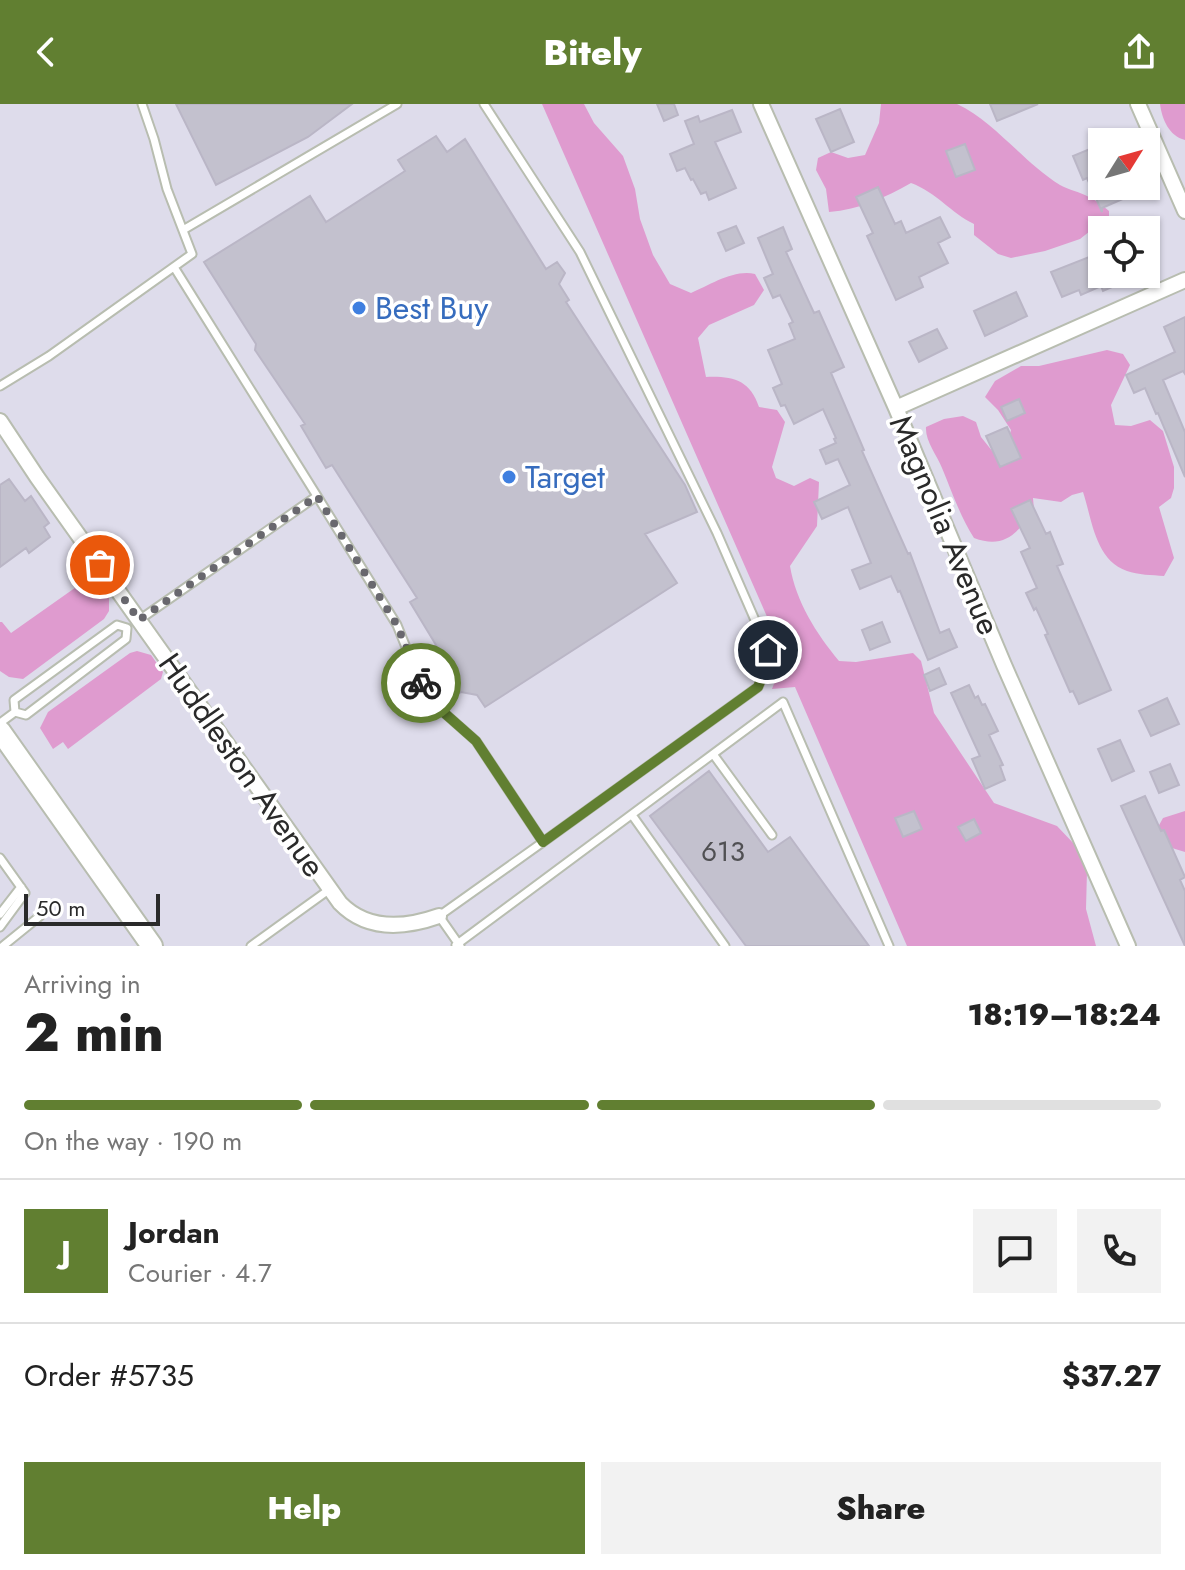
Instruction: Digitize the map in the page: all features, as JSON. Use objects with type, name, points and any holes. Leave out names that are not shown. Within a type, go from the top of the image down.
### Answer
[{"type":"street","name":"Magnolia Avenue","points":[[761,104],[1128,946]]},
{"type":"street","points":[[1138,104],[1185,211]]},
{"type":"street","points":[[896,408],[1185,280]]},
{"type":"street","name":"Huddleston Avenue","points":[[0,421],[346,909],[356,917],[391,926],[414,924],[439,916]]},
{"type":"street","points":[[0,731],[152,946]]},
{"type":"lane","points":[[0,386],[49,356],[192,254],[167,189],[142,104]]},
{"type":"lane","points":[[183,230],[397,104]]},
{"type":"lane","points":[[484,104],[580,252],[717,533],[768,650],[767,664],[758,687],[439,916],[458,945],[783,702],[889,946]]},
{"type":"lane","points":[[174,267],[397,625],[420,682],[441,710],[476,741],[543,842]]},
{"type":"lane","points":[[139,620],[317,496]]},
{"type":"lane","points":[[117,625],[127,628],[126,639],[26,715],[15,712],[14,700],[117,625]]},
{"type":"lane","points":[[0,723],[15,712]]},
{"type":"lane","points":[[713,754],[772,835]]},
{"type":"lane","points":[[632,815],[725,946]]},
{"type":"lane","points":[[0,858],[25,893],[0,927]]},
{"type":"lane","points":[[0,914],[21,887]]},
{"type":"lane","points":[[251,946],[330,889]]},
{"type":"lane","points":[[3,946],[40,916]]},
{"type":"shaded area","points":[[542,104],[584,104],[594,123],[623,156],[653,255],[670,284],[691,293],[731,276],[755,274],[764,290],[754,305],[709,325],[698,338],[706,377],[724,377],[745,385],[759,407],[777,410],[785,422],[772,467],[776,478],[794,486],[810,478],[819,482],[817,526],[790,566],[808,616],[839,661],[856,662],[913,653],[921,661],[934,713],[994,803],[1057,826],[1076,846],[1087,871],[1086,909],[1096,946],[907,946],[795,687],[772,689],[780,662],[779,644]]},
{"type":"shaded area","points":[[881,104],[957,104],[984,121],[1047,176],[1086,195],[1088,200],[1094,200],[1109,211],[1109,216],[1088,216],[1088,233],[1080,239],[1011,258],[998,254],[974,235],[974,224],[911,183],[872,202],[829,212],[826,189],[816,170],[818,158],[831,152],[848,158],[865,155],[879,123]]},
{"type":"shaded area","points":[[1160,104],[1185,104],[1185,140],[1167,126]]},
{"type":"shaded area","points":[[1107,350],[1123,354],[1130,365],[1111,405],[1115,425],[1131,426],[1150,420],[1163,431],[1174,467],[1171,498],[1159,507],[1174,558],[1164,576],[1127,571],[1108,558],[1096,538],[1083,492],[1061,502],[1033,498],[1034,510],[1009,537],[994,542],[974,538],[927,437],[926,427],[944,419],[963,416],[976,422],[981,437],[993,452],[1007,444],[1011,430],[985,397],[995,381],[1021,366],[1039,366]]},
{"type":"shaded area","points":[[83,564],[109,598],[109,611],[104,619],[23,679],[9,677],[0,671],[0,622],[11,633],[89,578]]},
{"type":"shaded area","points":[[137,651],[151,655],[163,672],[161,679],[68,749],[63,742],[53,749],[40,728],[48,712]]},
{"type":"shaded area","points":[[1185,811],[1185,852],[1172,848],[1157,837],[1157,829],[1163,818]]},
{"type":"building","points":[[176,104],[352,104],[308,137],[216,185]]},
{"type":"building","points":[[657,104],[674,104],[678,115],[664,121]]},
{"type":"building","points":[[990,104],[1038,104],[997,121]]},
{"type":"building","points":[[840,109],[854,142],[831,152],[816,119]]},
{"type":"building","points":[[732,110],[741,132],[715,142],[736,188],[709,200],[706,192],[701,194],[685,168],[677,171],[670,154],[694,144],[685,121],[698,116],[700,122]]},
{"type":"building","name":"Target","points":[[436,136],[447,152],[465,139],[546,269],[557,262],[565,273],[559,284],[569,300],[566,302],[685,485],[697,512],[645,534],[677,583],[485,707],[477,695],[461,692],[456,695],[428,650],[436,645],[410,602],[417,598],[332,465],[326,468],[301,426],[305,424],[255,350],[256,344],[204,262],[310,196],[326,222],[405,171],[398,160]]},
{"type":"building","points":[[965,144],[975,170],[956,177],[946,151]]},
{"type":"building","points":[[1088,150],[1088,180],[1083,180],[1073,156]]},
{"type":"building","points":[[878,187],[895,224],[901,221],[906,233],[940,217],[950,237],[938,243],[948,263],[919,277],[923,287],[896,300],[867,236],[873,233],[856,197]]},
{"type":"building","points":[[1097,200],[1120,200],[1102,208],[1102,212]]},
{"type":"building","points":[[736,226],[744,243],[726,251],[718,233]]},
{"type":"building","points":[[783,227],[792,249],[786,252],[814,313],[819,311],[844,367],[831,373],[862,451],[910,553],[940,633],[949,629],[957,647],[928,660],[891,576],[860,589],[852,570],[871,563],[848,507],[822,519],[814,502],[850,485],[838,459],[826,464],[820,450],[836,443],[823,409],[794,424],[773,388],[782,384],[768,350],[795,339],[789,324],[793,322],[780,295],[773,298],[764,278],[773,274],[758,238]]},
{"type":"building","points":[[1088,257],[1088,288],[1097,288],[1081,295],[1079,290],[1062,297],[1051,272]]},
{"type":"building","points":[[1016,292],[1027,316],[985,336],[974,311]]},
{"type":"building","points":[[1185,317],[1185,374],[1183,371],[1163,380],[1185,432],[1185,477],[1145,388],[1134,393],[1126,375],[1175,352],[1164,327]]},
{"type":"building","points":[[937,329],[947,348],[919,362],[909,342]]},
{"type":"building","points":[[1019,399],[1025,413],[1007,421],[1001,407]]},
{"type":"building","points":[[1007,427],[1021,458],[1000,467],[986,436]]},
{"type":"building","points":[[9,479],[25,501],[31,496],[49,523],[44,527],[50,537],[29,553],[26,548],[0,567],[0,485]]},
{"type":"building","points":[[1030,500],[1046,534],[1050,532],[1063,564],[1057,566],[1111,690],[1079,704],[1073,691],[1070,692],[1045,635],[1048,634],[1026,593],[1037,588],[1021,552],[1030,548],[1011,509]]},
{"type":"building","points":[[882,622],[890,642],[870,650],[862,630]]},
{"type":"building","points":[[939,668],[946,684],[930,691],[924,675]]},
{"type":"building","points":[[969,685],[975,698],[978,696],[982,705],[985,704],[998,731],[989,735],[1003,765],[1000,766],[1005,780],[985,789],[972,759],[980,756],[951,693]]},
{"type":"building","points":[[1167,698],[1179,724],[1151,736],[1139,711]]},
{"type":"building","points":[[1120,740],[1134,771],[1112,781],[1098,749]]},
{"type":"building","points":[[1170,764],[1179,785],[1159,793],[1150,772]]},
{"type":"building","points":[[709,771],[768,852],[790,837],[869,946],[746,946],[650,816]]},
{"type":"building","points":[[1145,796],[1185,877],[1180,880],[1185,891],[1185,946],[1121,806]]},
{"type":"building","points":[[914,811],[922,829],[903,837],[895,818]]},
{"type":"building","points":[[974,819],[981,833],[966,841],[958,827]]},
{"type":"way so far","points":[[100,565],[139,620],[317,496],[397,625],[421,683]]},
{"type":"place","name":"Best Buy","points":[[359,308]]},
{"type":"place","name":"Target","points":[[509,477]]},
{"type":"route","points":[[421,683],[441,710],[476,741],[543,842],[758,687],[767,664],[768,650]]}]
